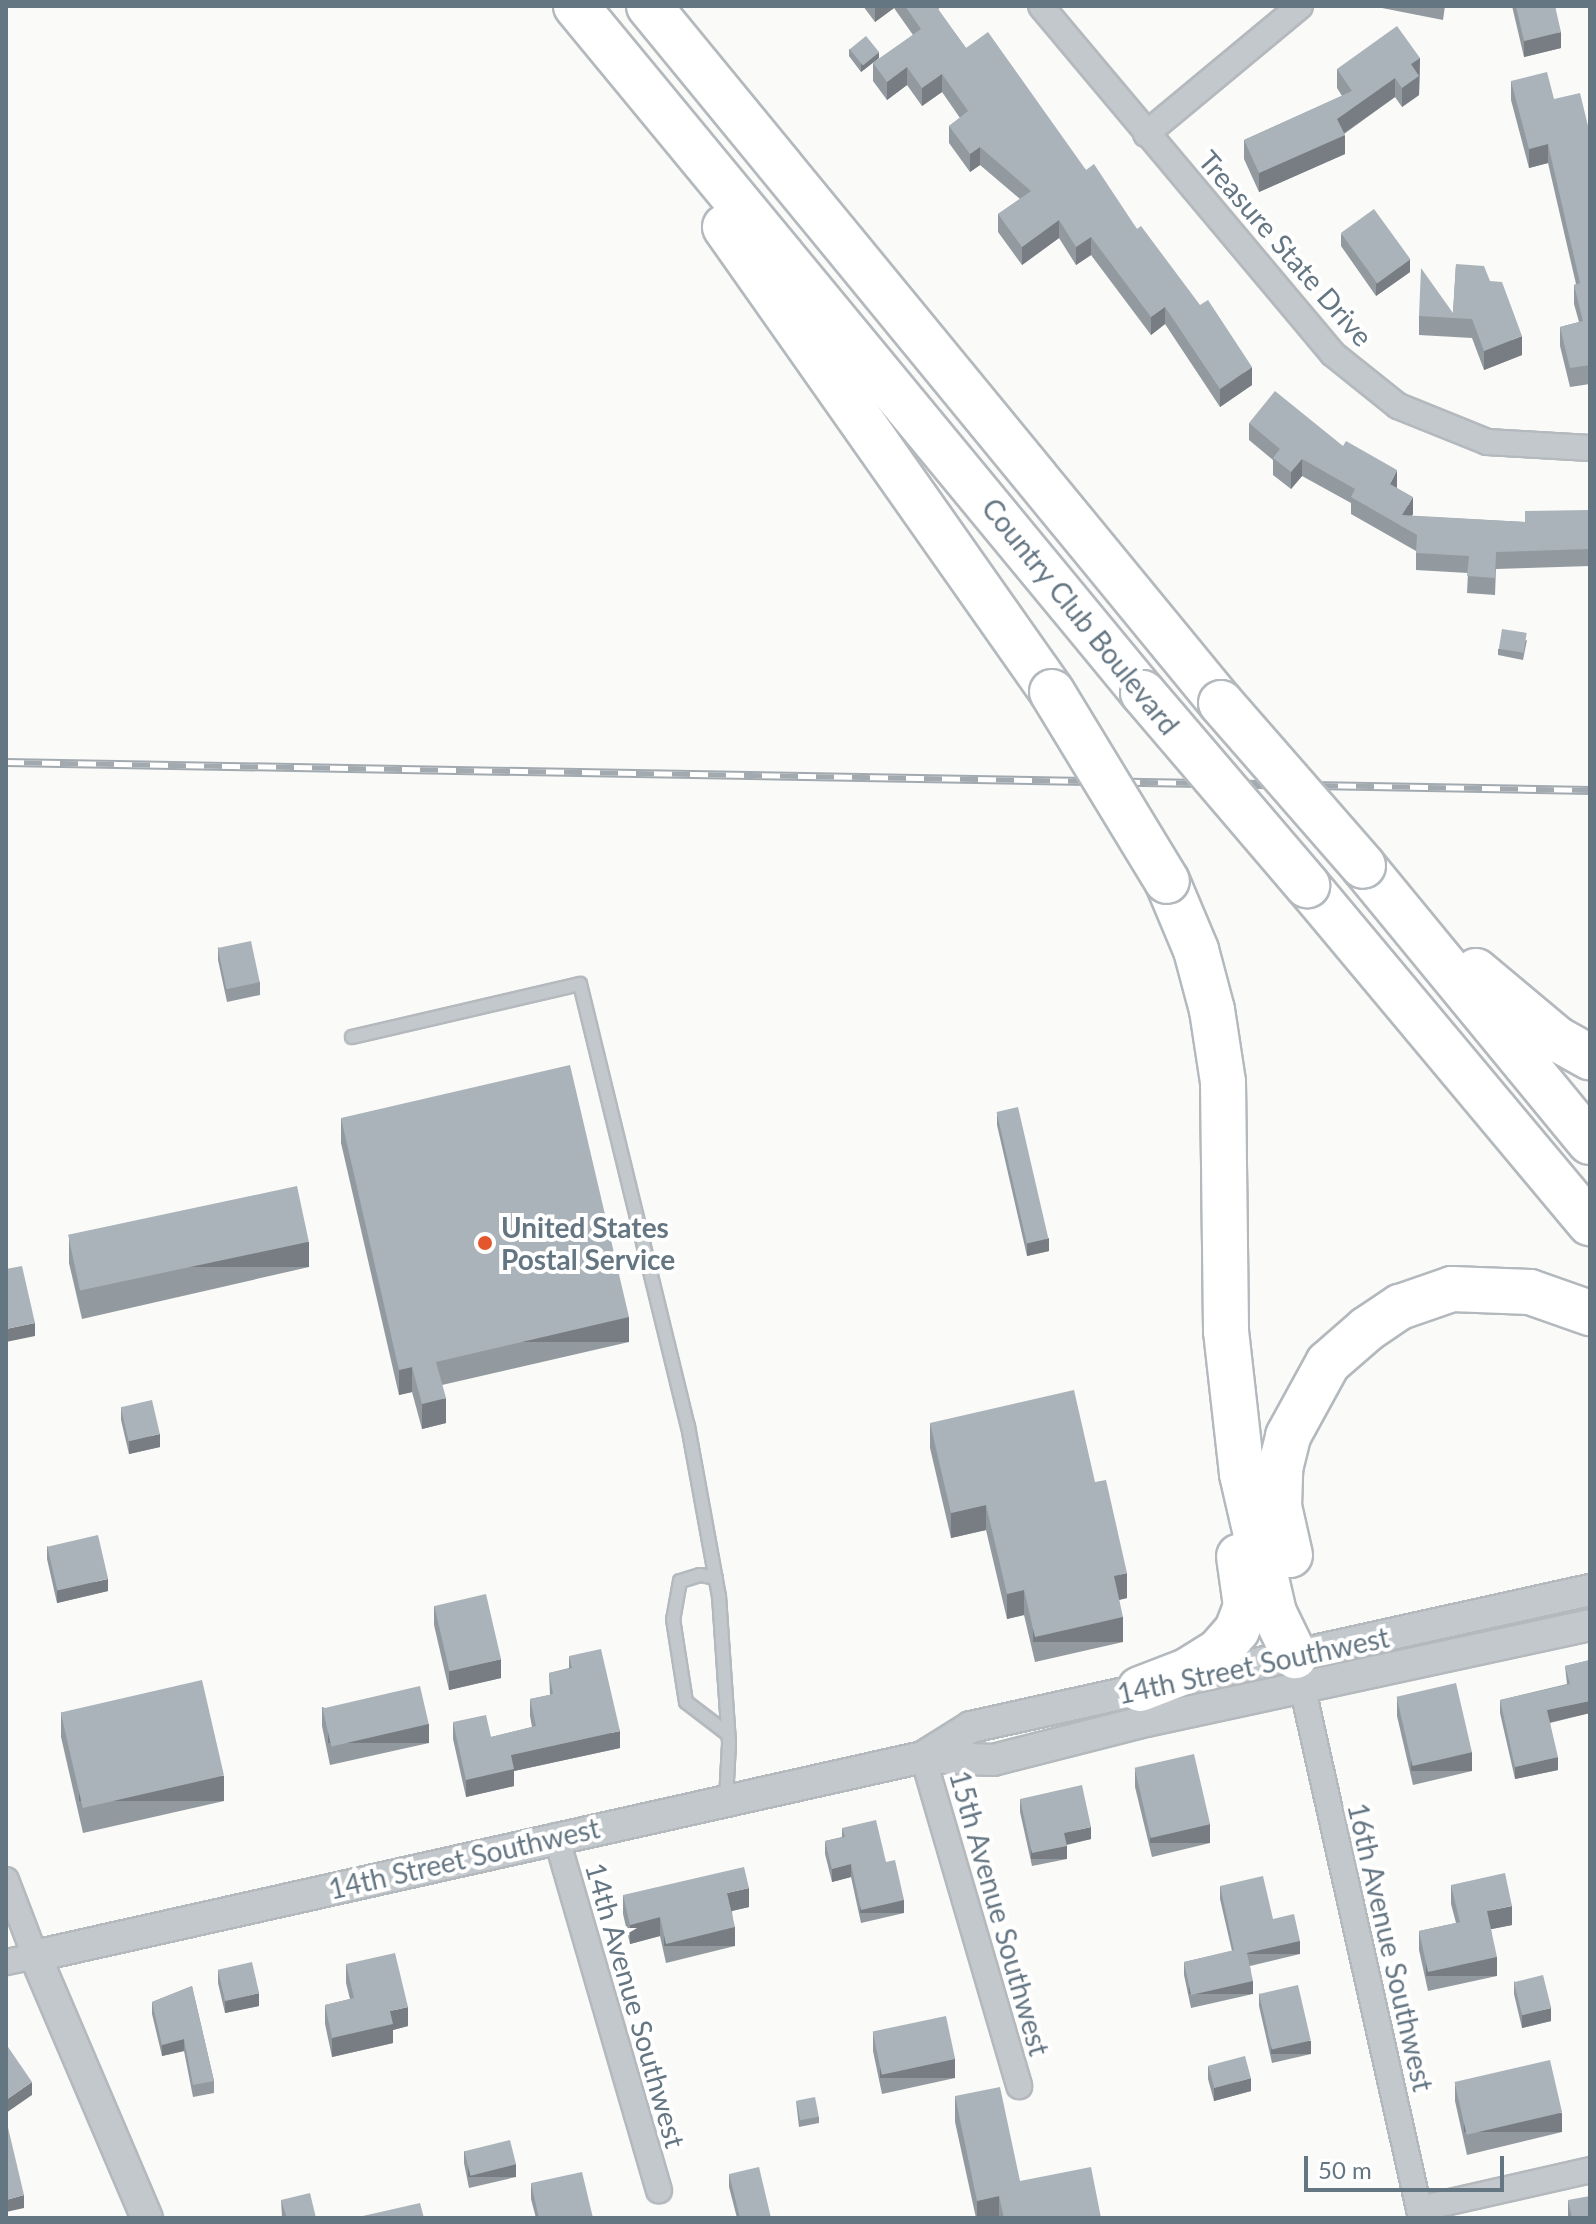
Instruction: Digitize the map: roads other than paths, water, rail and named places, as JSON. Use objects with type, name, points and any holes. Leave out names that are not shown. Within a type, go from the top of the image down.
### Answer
[{"type":"highway","name":"Country Club Boulevard","points":[[576,6],[1143,693],[1590,1223]]},
{"type":"highway","name":"Country Club Boulevard","points":[[649,6],[1221,703],[1363,866],[1590,1142]]},
{"type":"highway","points":[[661,109],[692,180],[1052,692],[1167,881],[1196,950],[1223,1082],[1226,1331],[1242,1474],[1274,1613],[1299,1673]]},
{"type":"highway","points":[[1363,866],[1501,994],[1557,1039],[1590,1057]]},
{"type":"highway","points":[[1299,1673],[1301,1607],[1279,1506],[1280,1469],[1288,1436],[1328,1363],[1400,1307],[1452,1289],[1530,1292],[1590,1313]]},
{"type":"highway","points":[[1140,1689],[1187,1671],[1218,1652],[1237,1630],[1246,1606],[1231,1481],[1236,1415]]},
{"type":"street","name":"Treasure State Drive","points":[[1041,6],[1333,354],[1398,406],[1487,442],[1590,448]]},
{"type":"street","points":[[1146,134],[1300,6]]},
{"type":"street","name":"14th Street Southwest","points":[[6,1962],[556,1836],[923,1757],[993,1760],[1590,1590]]},
{"type":"street","name":"14th Street Southwest","points":[[923,1757],[971,1727],[1140,1689],[1299,1673],[1590,1625]]},
{"type":"street","name":"16th Avenue Southwest","points":[[1299,1673],[1420,2214]]},
{"type":"street","name":"15th Avenue Southwest","points":[[923,1757],[1019,2086]]},
{"type":"street","name":"14th Avenue Southwest","points":[[556,1836],[659,2190]]},
{"type":"street","points":[[6,1880],[35,1956],[147,2218]]},
{"type":"street","points":[[1420,2214],[1590,2170]]},
{"type":"lane","points":[[352,1037],[580,984],[688,1426],[716,1578],[728,1734],[726,1799]]},
{"type":"lane","points":[[716,1578],[700,1575],[680,1581],[673,1619],[686,1702],[728,1734]]},
{"type":"railway","points":[[6,762],[1590,790]]},
{"type":"place","name":"United States Postal Service","points":[[485,1243]]}]
